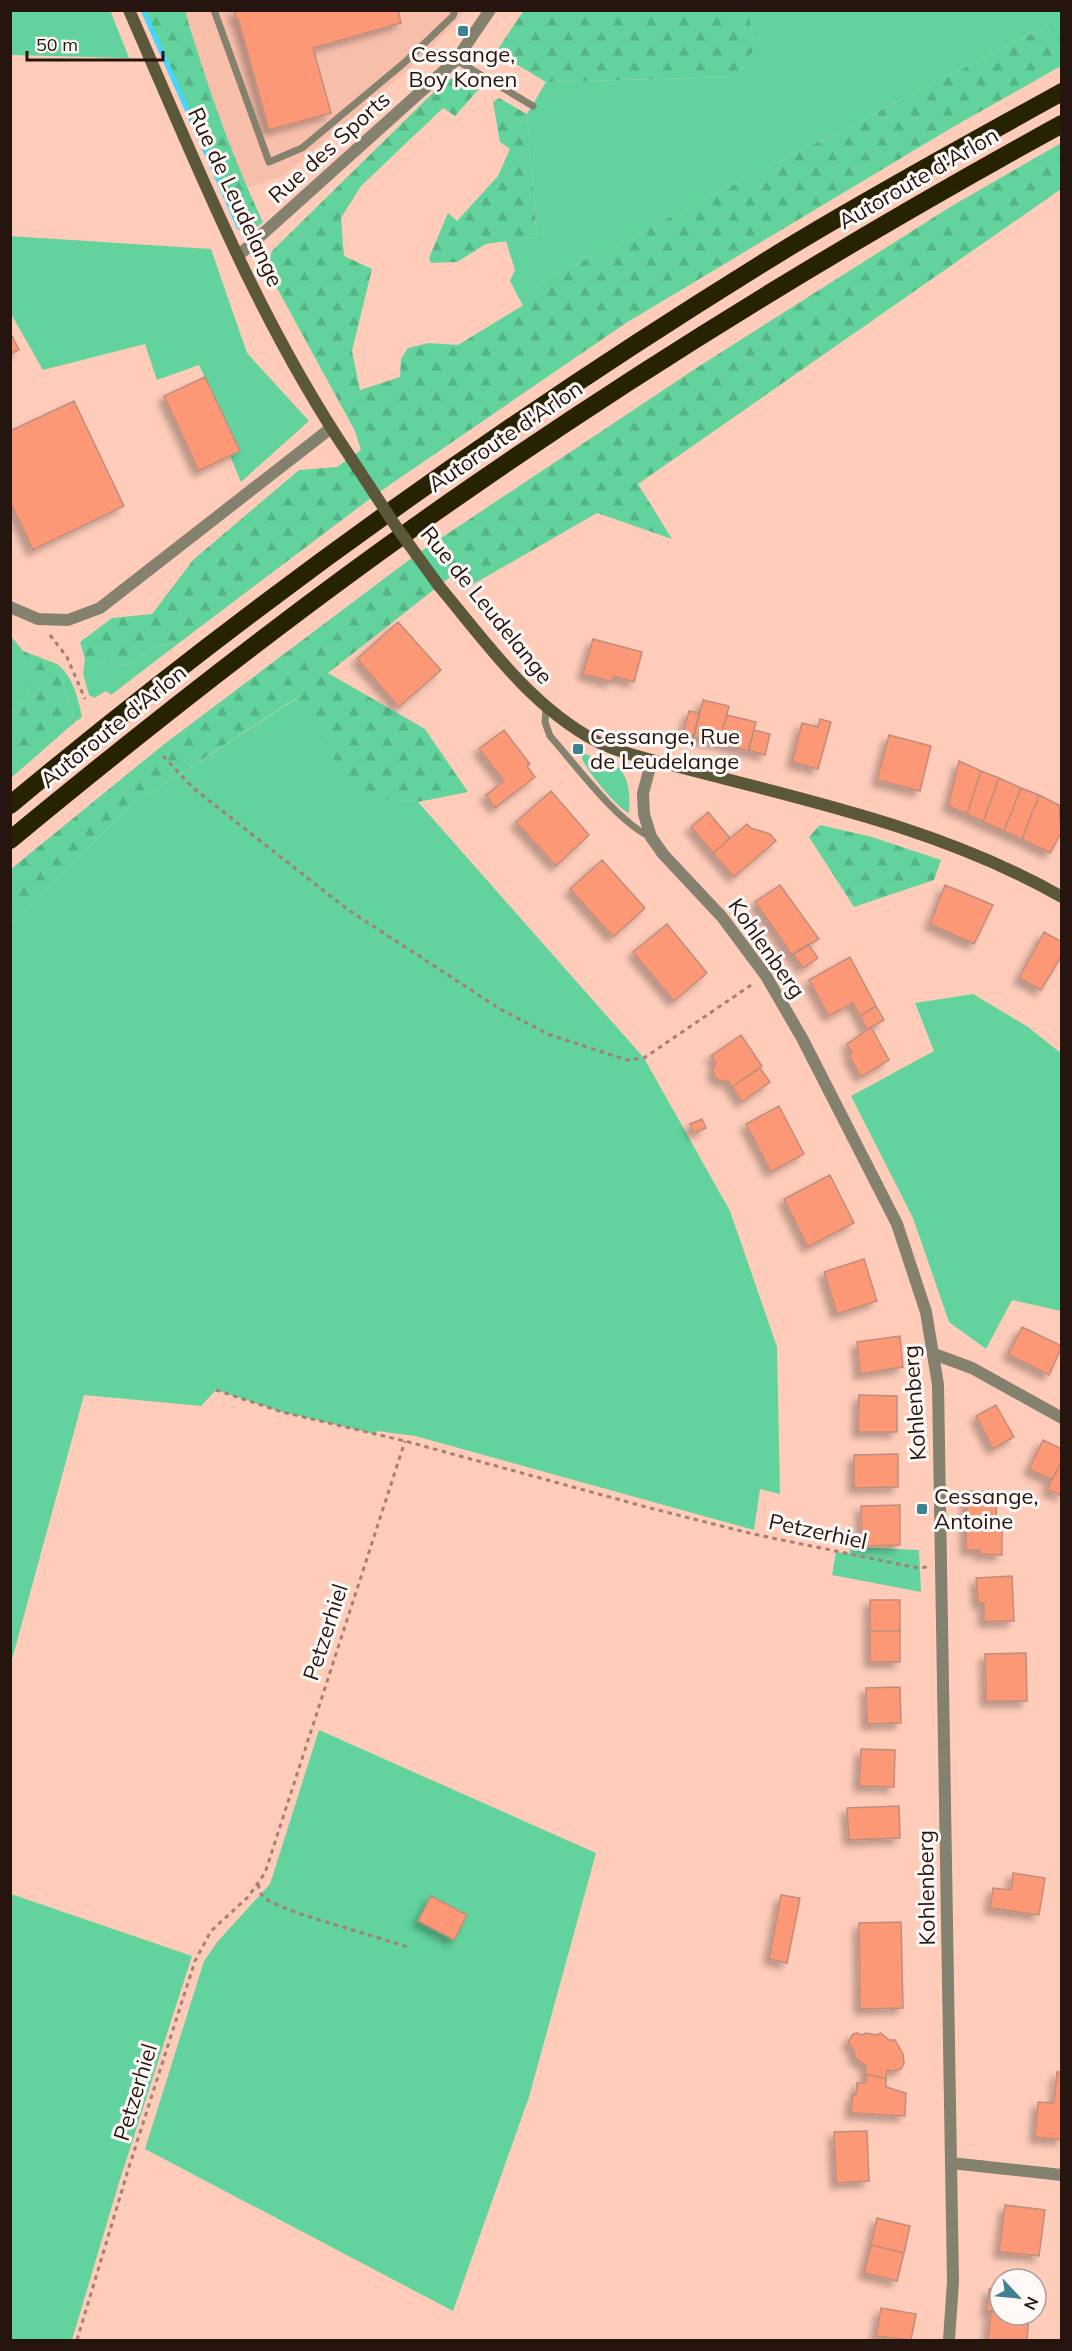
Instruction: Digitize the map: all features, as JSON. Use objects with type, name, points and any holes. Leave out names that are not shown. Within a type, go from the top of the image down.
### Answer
[{"type":"highway","name":"Autoroute d'Arlon","points":[[10,805],[92,737],[260,606],[449,469],[626,350],[791,246],[1062,92]]},
{"type":"highway","name":"Autoroute d'Arlon","points":[[10,840],[108,759],[275,628],[472,486],[640,374],[801,273],[970,174],[1062,124]]},
{"type":"main road","name":"Rue de Leudelange","points":[[129,10],[238,256],[281,344],[331,428],[395,525],[439,586],[526,690],[546,708],[597,741],[652,760],[916,832],[1013,870],[1062,897]]},
{"type":"street","name":"Rue des Sports","points":[[238,256],[456,60],[490,10]]},
{"type":"street","points":[[10,607],[39,619],[68,620],[100,608],[331,428]]},
{"type":"street","name":"Kohlenberg","points":[[652,760],[644,793],[644,814],[651,837],[663,854],[722,917],[766,976],[802,1038],[897,1224],[926,1312],[934,1354],[938,1384],[953,2282],[949,2340]]},
{"type":"street","points":[[934,1354],[972,1368],[1062,1418]]},
{"type":"street","points":[[951,2163],[1062,2175]]},
{"type":"lane","points":[[214,10],[269,162],[302,148],[404,63],[453,16],[455,10]]},
{"type":"lane","points":[[456,60],[533,105]]},
{"type":"lane","points":[[546,708],[545,722],[550,736],[624,820],[639,832],[651,837]]},
{"type":"path","points":[[39,619],[67,657],[85,699]]},
{"type":"path","points":[[163,756],[193,788],[347,909],[500,1009],[550,1035],[627,1060],[644,1058],[766,976]]},
{"type":"path","points":[[216,1390],[282,1412],[405,1441]]},
{"type":"path","name":"Petzerhiel","points":[[77,2340],[132,2156],[195,1961],[211,1931],[248,1897],[265,1874],[405,1441],[753,1534],[918,1568],[941,1567]]},
{"type":"path","points":[[258,1884],[261,1894],[269,1901],[297,1913],[408,1947]]},
{"type":"shaded area","points":[[185,11],[464,11],[459,20],[408,70],[284,175],[247,189],[206,82]]},
{"type":"green space","points":[[110,10],[129,58],[11,55],[11,11]]},
{"type":"green space","points":[[524,10],[749,11],[754,50],[736,77],[546,82],[496,52]]},
{"type":"green space","points":[[143,11],[221,185],[252,226],[262,220],[263,222],[253,230],[239,227]]},
{"type":"green space","points":[[143,11],[185,11],[219,117],[262,220],[252,226],[221,185]]},
{"type":"green space","points":[[749,11],[1061,11],[1061,19],[540,283],[523,306],[510,281],[515,270],[506,241],[537,237],[527,114],[546,82],[736,77],[754,50]]},
{"type":"green space","points":[[1061,19],[1061,66],[953,127],[626,323],[375,495],[175,646],[157,645],[126,666],[85,659],[80,642],[112,618],[152,614],[193,560],[299,470],[337,467],[361,450],[355,431],[266,268],[272,251],[447,79],[461,78],[479,89],[455,116],[443,108],[361,186],[341,218],[344,256],[372,269],[352,351],[360,390],[400,377],[401,359],[408,348],[429,343],[458,345],[522,306],[540,283]]},
{"type":"green space","points":[[499,98],[527,114],[537,237],[486,244],[457,262],[431,263],[429,258],[448,213],[457,221],[498,176],[510,149],[500,142],[493,102]]},
{"type":"green space","points":[[1061,143],[1061,189],[638,484],[672,539],[597,513],[463,590],[450,577],[328,673],[425,729],[468,792],[418,802],[358,797],[296,698],[128,808],[11,924],[11,869],[163,745],[417,554],[701,365],[950,207]]},
{"type":"green space","points":[[10,236],[211,249],[247,353],[309,421],[241,482],[230,456],[240,451],[199,365],[157,380],[145,344],[43,370],[11,314]]},
{"type":"green space","points":[[10,635],[23,651],[29,694],[11,713]]},
{"type":"green space","points":[[157,645],[175,646],[111,695],[106,691],[94,698],[89,695],[83,674],[85,659],[126,666]]},
{"type":"green space","points":[[23,651],[57,664],[75,722],[11,778],[11,713],[29,694]]},
{"type":"green space","points":[[57,664],[71,681],[77,695],[82,717],[75,722]]},
{"type":"green space","points":[[297,698],[358,796],[418,802],[644,1058],[730,1211],[777,1347],[780,1494],[760,1489],[754,1530],[415,1436],[377,1431],[375,1434],[282,1412],[216,1390],[201,1406],[84,1395],[11,1663],[11,924],[128,808]]},
{"type":"green space","points":[[583,753],[619,768],[623,772],[629,789],[629,813],[611,798],[597,781],[582,759]]},
{"type":"green space","points":[[820,825],[872,837],[941,860],[934,880],[854,907],[809,837]]},
{"type":"green space","points":[[973,994],[1028,1027],[1062,1054],[1061,1311],[1012,1300],[986,1349],[949,1322],[913,1218],[851,1096],[934,1051],[915,1003]]},
{"type":"green space","points":[[851,1547],[919,1550],[921,1592],[832,1575],[836,1552],[849,1554]]},
{"type":"green space","points":[[319,1730],[596,1853],[529,2097],[453,2311],[145,2149],[204,1961],[218,1941],[270,1884]]},
{"type":"green space","points":[[11,1894],[192,1956],[118,2186],[72,2340],[11,2340]]},
{"type":"building","points":[[234,10],[398,10],[401,23],[313,48],[331,113],[269,130]]},
{"type":"building","points":[[10,332],[19,350],[10,354]]},
{"type":"building","points":[[205,377],[240,451],[199,471],[164,396]]},
{"type":"building","points":[[74,401],[124,506],[33,550],[10,502],[10,431]]},
{"type":"building","points":[[398,622],[441,670],[399,707],[357,659]]},
{"type":"building","points":[[593,639],[642,652],[634,682],[613,676],[612,682],[583,674]]},
{"type":"building","points":[[703,700],[729,706],[719,743],[693,737]]},
{"type":"building","points":[[689,711],[700,713],[694,736],[683,733]]},
{"type":"building","points":[[727,715],[756,722],[748,751],[719,743]]},
{"type":"building","points":[[820,719],[831,722],[818,769],[792,762],[802,723],[818,727]]},
{"type":"building","points":[[504,730],[530,764],[527,766],[535,777],[495,808],[486,795],[504,781],[479,749]]},
{"type":"building","points":[[754,730],[770,734],[765,755],[749,750]]},
{"type":"building","points":[[889,735],[931,746],[920,791],[877,780]]},
{"type":"building","points":[[959,761],[981,771],[967,814],[948,806]]},
{"type":"building","points":[[981,771],[999,778],[983,822],[967,814]]},
{"type":"building","points":[[999,778],[1021,788],[1004,831],[983,822]]},
{"type":"building","points":[[1021,788],[1039,795],[1022,839],[1004,831]]},
{"type":"building","points":[[551,791],[589,835],[556,866],[516,822]]},
{"type":"building","points":[[1039,795],[1059,805],[1061,833],[1050,853],[1022,839]]},
{"type":"building","points":[[708,812],[730,838],[713,853],[691,827]]},
{"type":"building","points":[[747,824],[751,828],[770,834],[776,841],[734,877],[713,853]]},
{"type":"building","points":[[602,860],[645,908],[613,937],[570,889]]},
{"type":"building","points":[[780,885],[819,939],[792,955],[755,902]]},
{"type":"building","points":[[945,885],[993,905],[974,944],[930,924]]},
{"type":"building","points":[[667,924],[707,973],[674,1001],[633,952]]},
{"type":"building","points":[[1044,932],[1062,942],[1062,955],[1041,990],[1019,978]]},
{"type":"building","points":[[808,944],[818,958],[803,968],[793,954]]},
{"type":"building","points":[[850,957],[876,1006],[860,1016],[853,1003],[829,1016],[809,980]]},
{"type":"building","points":[[876,1006],[884,1020],[867,1030],[860,1016]]},
{"type":"building","points":[[871,1027],[889,1060],[861,1077],[849,1055],[852,1053],[847,1044]]},
{"type":"building","points":[[741,1035],[762,1066],[732,1087],[728,1081],[720,1081],[715,1077],[713,1070],[716,1063],[711,1056]]},
{"type":"building","points":[[760,1068],[770,1082],[742,1102],[732,1087]]},
{"type":"building","points":[[779,1106],[804,1154],[771,1172],[746,1124]]},
{"type":"building","points":[[702,1119],[706,1128],[694,1133],[690,1124]]},
{"type":"building","points":[[830,1175],[854,1223],[808,1247],[784,1199]]},
{"type":"building","points":[[864,1259],[877,1301],[837,1314],[824,1272]]},
{"type":"building","points":[[1022,1327],[1062,1346],[1049,1375],[1008,1354]]},
{"type":"building","points":[[900,1336],[903,1367],[860,1374],[857,1342]]},
{"type":"building","points":[[859,1395],[897,1396],[897,1432],[858,1432]]},
{"type":"building","points":[[996,1405],[1014,1437],[993,1449],[976,1416]]},
{"type":"building","points":[[1043,1440],[1062,1449],[1062,1461],[1052,1480],[1029,1469]]},
{"type":"building","points":[[898,1454],[898,1487],[854,1488],[854,1455]]},
{"type":"building","points":[[1062,1461],[1062,1496],[1047,1489]]},
{"type":"building","points":[[967,1491],[997,1492],[996,1524],[966,1523]]},
{"type":"building","points":[[900,1505],[900,1545],[862,1546],[861,1506]]},
{"type":"building","points":[[966,1523],[1002,1524],[1002,1555],[980,1554],[980,1550],[966,1550]]},
{"type":"building","points":[[1012,1576],[1014,1621],[984,1622],[984,1603],[978,1603],[976,1578]]},
{"type":"building","points":[[870,1600],[900,1600],[900,1631],[870,1631]]},
{"type":"building","points":[[870,1631],[900,1631],[900,1662],[870,1662]]},
{"type":"building","points":[[1026,1653],[1027,1701],[986,1701],[985,1654]]},
{"type":"building","points":[[900,1687],[901,1723],[867,1724],[866,1688]]},
{"type":"building","points":[[861,1749],[895,1750],[894,1787],[859,1786]]},
{"type":"building","points":[[899,1806],[900,1838],[849,1840],[847,1808]]},
{"type":"building","points":[[1013,1873],[1045,1878],[1039,1915],[990,1908],[993,1888],[1011,1890]]},
{"type":"building","points":[[781,1895],[800,1898],[787,1963],[769,1959]]},
{"type":"building","points":[[431,1896],[467,1915],[454,1940],[418,1921]]},
{"type":"building","points":[[901,1922],[903,2008],[860,2009],[859,1923]]},
{"type":"building","points":[[881,2033],[889,2040],[895,2040],[903,2054],[904,2063],[901,2069],[887,2070],[886,2079],[866,2074],[866,2066],[855,2058],[854,2050],[848,2043],[853,2034],[876,2035]]},
{"type":"building","points":[[1057,2072],[1062,2072],[1062,2140],[1035,2137],[1038,2102],[1054,2103]]},
{"type":"building","points":[[866,2074],[886,2079],[886,2087],[906,2093],[905,2116],[851,2113],[852,2095],[856,2095],[857,2083],[866,2083]]},
{"type":"building","points":[[867,2131],[869,2181],[836,2183],[834,2132]]},
{"type":"building","points":[[1005,2205],[1045,2210],[1039,2256],[999,2252]]},
{"type":"building","points":[[877,2218],[910,2226],[904,2253],[871,2245]]},
{"type":"building","points":[[871,2245],[904,2253],[897,2281],[864,2273]]},
{"type":"building","points":[[881,2308],[916,2314],[911,2340],[876,2336]]},
{"type":"building","points":[[989,2327],[1028,2327],[1027,2340],[988,2340]]},
{"type":"waterway","points":[[143,10],[239,227]]},
{"type":"place","name":"Cessange, Boy Konen","points":[[463,31]]},
{"type":"place","name":"Cessange, Rue de Leudelange","points":[[578,749]]},
{"type":"place","name":"Cessange, Antoine","points":[[922,1509]]}]
